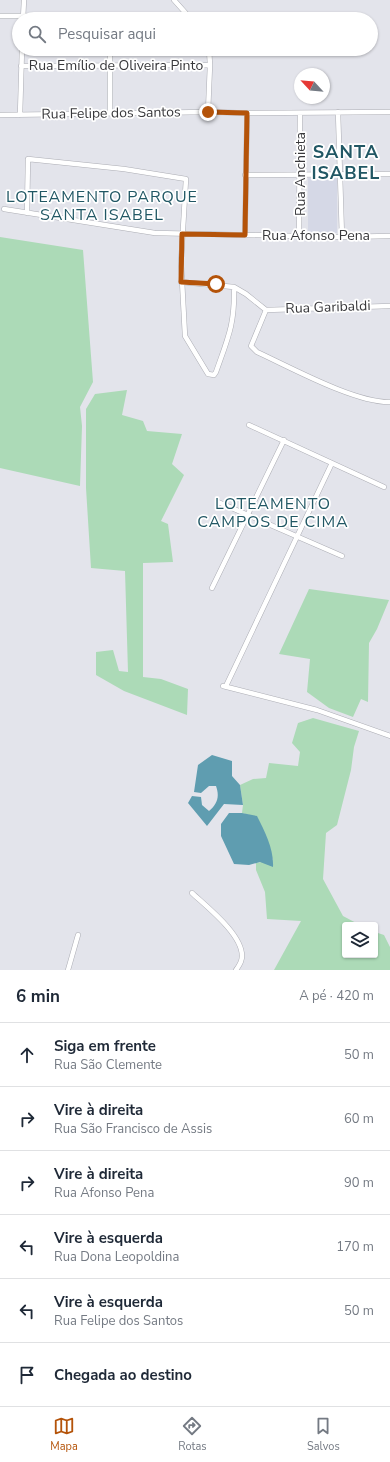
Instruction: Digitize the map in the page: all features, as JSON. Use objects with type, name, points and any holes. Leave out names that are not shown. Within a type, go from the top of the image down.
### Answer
[{"type":"street","points":[[24,0],[24,12]]},
{"type":"street","points":[[174,0],[185,12]]},
{"type":"street","points":[[0,16],[12,16]]},
{"type":"street","points":[[20,115],[22,56]]},
{"type":"street","points":[[110,56],[110,113]]},
{"type":"street","points":[[208,112],[209,56]]},
{"type":"street","name":"Rua Emílio de Oliveira Pinto","points":[[21,66],[110,64],[210,65]]},
{"type":"street","name":"Rua Felipe dos Santos","points":[[0,115],[208,112],[390,112]]},
{"type":"street","points":[[338,112],[342,236]]},
{"type":"street","points":[[245,235],[247,113]]},
{"type":"street","name":"Rua Anchieta","points":[[299,235],[300,113]]},
{"type":"street","points":[[27,213],[28,159],[124,169],[186,180],[182,234],[181,282],[185,336],[208,374],[212,375],[216,372],[232,329],[234,316],[234,287]]},
{"type":"street","points":[[245,175],[390,174]]},
{"type":"street","name":"Rua Afonso Pena","points":[[4,209],[155,234],[390,236]]},
{"type":"street","points":[[181,282],[234,287],[246,294],[266,310],[251,346],[257,352],[328,385],[379,402],[390,402]]},
{"type":"street","name":"Rua Garibaldi","points":[[266,310],[390,306]]},
{"type":"street","points":[[249,425],[384,487]]},
{"type":"street","points":[[212,588],[284,440]]},
{"type":"street","points":[[332,463],[224,686],[317,710],[390,736]]},
{"type":"street","points":[[218,502],[342,556]]},
{"type":"street","points":[[192,893],[234,935],[241,950],[242,956],[236,970]]},
{"type":"street","points":[[68,970],[78,934]]},
{"type":"shaded area","points":[[308,178],[337,178],[337,233],[308,233]]},
{"type":"green space","points":[[0,237],[83,250],[93,382],[80,407],[82,426],[80,486],[0,468]]},
{"type":"green space","points":[[127,390],[122,415],[143,421],[147,431],[182,434],[172,464],[184,475],[161,521],[168,524],[173,562],[143,563],[143,677],[161,679],[188,689],[187,715],[124,691],[96,675],[96,652],[113,650],[119,671],[128,672],[125,571],[91,568],[86,488],[86,409],[95,394]]},
{"type":"green space","points":[[309,589],[389,600],[377,629],[369,643],[368,702],[361,699],[353,717],[329,708],[307,692],[310,659],[279,654]]},
{"type":"green space","points":[[313,718],[359,731],[354,747],[351,770],[337,825],[326,833],[323,879],[343,916],[354,922],[342,922],[342,958],[378,958],[378,933],[384,935],[390,947],[390,970],[274,970],[301,921],[267,919],[265,892],[256,870],[256,863],[273,860],[257,817],[242,813],[243,805],[240,785],[253,779],[266,778],[269,763],[298,766],[300,752],[292,743],[298,723]]},
{"type":"water","points":[[212,755],[232,761],[232,776],[240,785],[243,805],[224,804],[207,826],[188,803],[192,796],[201,797],[202,805],[209,811],[216,803],[218,794],[216,786],[209,786],[201,793],[194,792],[198,765]]},
{"type":"water","points":[[229,813],[242,813],[257,816],[266,834],[272,854],[273,867],[260,862],[249,865],[234,864],[221,836],[221,824]]},
{"type":"district","name":"SANTA ISABEL","points":[[346,162]]},
{"type":"district","name":"LOTEAMENTO PARQUE SANTA ISABEL","points":[[102,206]]},
{"type":"district","name":"LOTEAMENTO CAMPOS DE CIMA","points":[[273,513]]},
{"type":"route","points":[[208,112],[247,113],[245,235],[182,234],[181,282],[216,284]]}]
